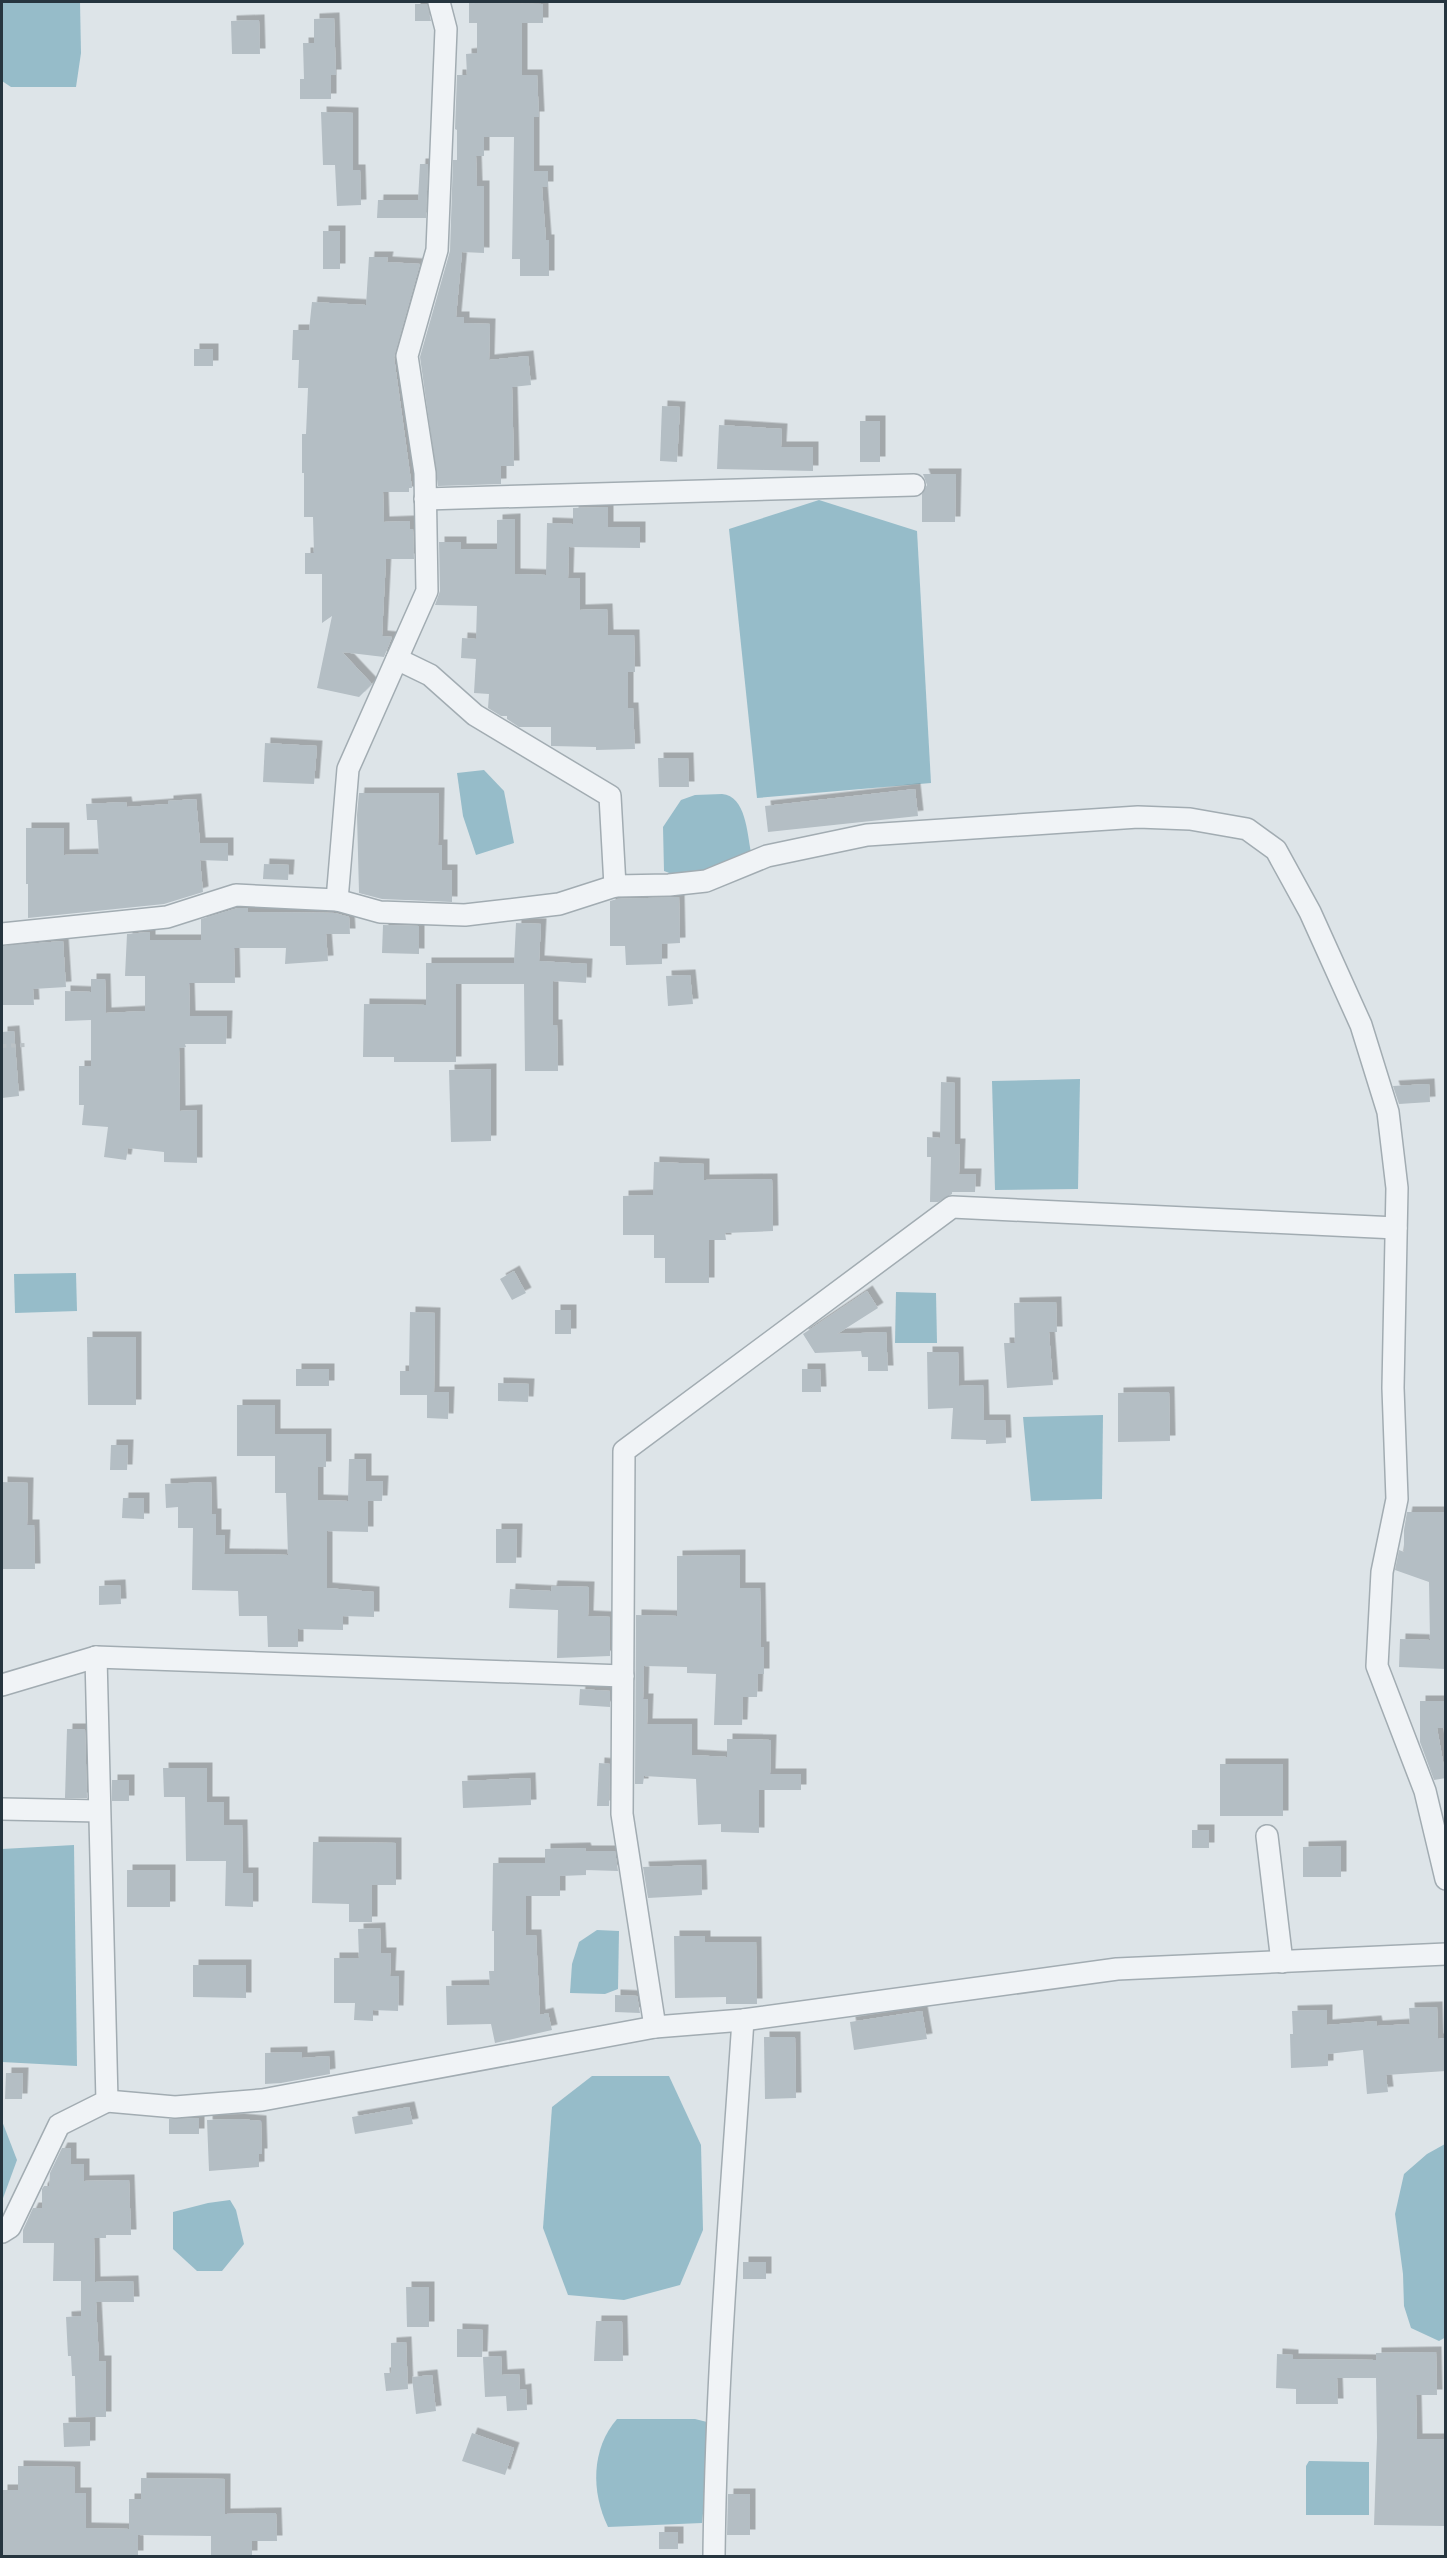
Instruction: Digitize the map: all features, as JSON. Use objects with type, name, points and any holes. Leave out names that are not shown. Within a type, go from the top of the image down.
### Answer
[{"type":"street","points":[[337,900],[348,769],[427,591],[425,473],[407,356],[437,250],[446,29],[439,2]]},
{"type":"street","points":[[425,499],[914,485]]},
{"type":"street","points":[[396,659],[430,675],[475,715],[610,796],[615,885]]},
{"type":"street","points":[[2,934],[167,917],[236,895],[337,900],[381,912],[465,915],[559,904],[615,885],[669,885],[706,881],[767,856],[867,836],[1138,816],[1190,819],[1247,829],[1276,850],[1310,912],[1361,1025],[1388,1112],[1397,1188],[1393,1388],[1397,1499],[1382,1572],[1377,1666],[1425,1791],[1446,1879]]},
{"type":"street","points":[[655,2027],[622,1814],[624,1451],[952,1207],[1396,1228]]},
{"type":"street","points":[[2,1685],[96,1657],[623,1676]]},
{"type":"street","points":[[96,1657],[107,2101]]},
{"type":"street","points":[[2,1809],[99,1811]]},
{"type":"street","points":[[1267,1836],[1282,1962]]},
{"type":"street","points":[[2,2232],[10,2227],[58,2125],[107,2101],[175,2107],[262,2100],[655,2027],[743,2020],[1117,1969],[1446,1954]]},
{"type":"street","points":[[714,2556],[721,2335],[743,2020]]},
{"type":"path","points":[[2,1046],[25,1045]]},
{"type":"water","points":[[2,2],[80,2],[81,53],[76,87],[11,87],[2,81]]},
{"type":"water","points":[[819,500],[917,531],[931,783],[757,798],[729,529]]},
{"type":"water","points":[[484,770],[504,791],[514,843],[476,855],[463,816],[457,773]]},
{"type":"water","points":[[695,795],[730,796],[741,808],[751,852],[683,878],[664,871],[663,827],[681,800]]},
{"type":"water","points":[[1080,1079],[1078,1189],[995,1190],[992,1081]]},
{"type":"water","points":[[76,1273],[77,1311],[15,1313],[14,1274]]},
{"type":"water","points":[[896,1292],[936,1293],[937,1343],[895,1343]]},
{"type":"water","points":[[1103,1415],[1102,1499],[1031,1501],[1023,1417]]},
{"type":"water","points":[[74,1845],[77,2066],[2,2062],[2,1849]]},
{"type":"water","points":[[597,1930],[619,1931],[618,1989],[605,1994],[570,1993],[572,1964],[579,1942]]},
{"type":"water","points":[[592,2076],[669,2076],[701,2145],[703,2230],[680,2285],[624,2300],[568,2295],[543,2228],[552,2107]]},
{"type":"water","points":[[2,2121],[17,2160],[2,2201]]},
{"type":"water","points":[[1445,2144],[1446,2337],[1439,2341],[1411,2328],[1404,2306],[1403,2274],[1395,2214],[1404,2174],[1427,2154]]},
{"type":"water","points":[[230,2200],[236,2210],[244,2244],[222,2271],[197,2271],[173,2249],[173,2212]]},
{"type":"water","points":[[617,2419],[695,2419],[707,2422],[707,2475],[702,2523],[608,2527],[599,2500],[596,2471],[602,2444]]},
{"type":"water","points":[[1309,2461],[1369,2462],[1369,2515],[1306,2515],[1306,2466]]},
{"type":"building","points":[[469,3],[543,4],[543,23],[522,23],[522,75],[537,75],[539,117],[534,117],[534,171],[548,171],[548,187],[542,187],[546,240],[549,240],[549,276],[520,276],[520,259],[512,259],[514,137],[484,137],[484,156],[476,156],[477,186],[484,186],[484,253],[462,252],[456,317],[464,317],[464,323],[490,324],[489,360],[528,356],[531,385],[512,387],[514,466],[501,466],[501,484],[438,486],[420,357],[450,251],[453,160],[457,160],[457,130],[455,129],[457,75],[467,75],[466,54],[477,53],[477,23],[469,23]]},
{"type":"building","points":[[415,4],[427,4],[431,21],[415,21]]},
{"type":"building","points":[[334,18],[336,75],[331,75],[331,99],[300,99],[300,79],[304,79],[303,43],[314,43],[314,19]]},
{"type":"building","points":[[259,20],[260,54],[232,54],[231,21]]},
{"type":"building","points":[[321,112],[353,113],[353,170],[360,170],[361,205],[337,206],[335,165],[323,165]]},
{"type":"building","points":[[420,164],[428,164],[426,218],[377,218],[378,200],[418,200]]},
{"type":"building","points":[[323,231],[340,231],[340,269],[323,269]]},
{"type":"building","points":[[369,257],[388,257],[387,262],[420,264],[394,357],[412,488],[409,488],[409,492],[383,492],[384,522],[410,521],[410,529],[413,529],[414,559],[386,559],[382,636],[392,637],[384,657],[342,652],[372,684],[359,697],[317,688],[332,616],[322,623],[322,574],[305,574],[305,553],[314,553],[313,517],[304,517],[304,473],[302,473],[302,434],[306,434],[308,388],[298,388],[299,360],[292,360],[293,330],[309,330],[312,302],[366,305]]},
{"type":"building","points":[[194,349],[213,349],[213,366],[194,366]]},
{"type":"building","points":[[662,406],[680,407],[677,462],[660,461]]},
{"type":"building","points":[[860,421],[880,421],[880,462],[860,462]]},
{"type":"building","points":[[719,425],[782,429],[781,447],[813,447],[813,471],[717,469]]},
{"type":"building","points":[[923,474],[956,474],[955,522],[922,522],[922,494],[927,485]]},
{"type":"building","points":[[608,507],[608,527],[640,527],[640,548],[569,547],[568,578],[580,578],[580,610],[607,609],[608,635],[634,635],[635,672],[628,672],[628,708],[633,708],[635,749],[596,750],[596,747],[551,746],[551,727],[519,727],[507,719],[507,716],[501,716],[488,708],[489,694],[474,693],[476,659],[461,658],[462,638],[476,639],[477,606],[435,605],[440,591],[439,542],[461,542],[461,549],[497,549],[497,520],[515,519],[515,574],[546,575],[547,523],[573,524],[573,508]]},
{"type":"building","points":[[265,743],[317,746],[314,784],[263,782]]},
{"type":"building","points":[[658,758],[688,758],[689,787],[659,787]]},
{"type":"building","points":[[915,789],[918,816],[768,832],[765,806]]},
{"type":"building","points":[[359,793],[439,793],[438,845],[442,845],[442,870],[452,870],[452,902],[382,899],[359,893],[357,815]]},
{"type":"building","points":[[196,799],[200,843],[228,843],[228,861],[200,860],[203,892],[164,904],[28,918],[26,828],[64,828],[64,855],[99,854],[97,820],[87,820],[86,804],[126,802],[127,807]]},
{"type":"building","points":[[264,864],[289,865],[288,880],[263,879]]},
{"type":"building","points":[[679,897],[680,943],[662,944],[662,964],[626,965],[625,946],[610,946],[610,901]]},
{"type":"building","points":[[238,908],[248,908],[248,912],[335,913],[349,917],[350,934],[326,934],[328,961],[285,964],[286,948],[234,948],[235,983],[189,983],[190,1016],[227,1016],[226,1044],[185,1044],[186,1047],[179,1048],[180,1111],[197,1110],[197,1163],[164,1162],[164,1152],[128,1148],[126,1160],[104,1157],[108,1127],[82,1125],[84,1105],[79,1105],[79,1066],[91,1066],[91,1020],[65,1021],[65,991],[91,992],[91,979],[105,979],[106,1013],[145,1011],[145,976],[125,976],[127,934],[150,932],[150,940],[201,940],[201,919]]},
{"type":"building","points":[[516,923],[541,924],[539,961],[587,964],[586,983],[553,981],[553,1025],[557,1025],[558,1071],[525,1071],[524,984],[456,984],[456,1062],[394,1062],[394,1057],[363,1057],[364,1004],[426,1005],[426,963],[514,963]]},
{"type":"building","points":[[383,925],[419,926],[419,954],[382,953]]},
{"type":"building","points":[[63,941],[66,987],[33,989],[34,1005],[2,1005],[2,946]]},
{"type":"building","points":[[690,975],[693,1004],[668,1006],[666,976]]},
{"type":"building","points":[[14,1031],[19,1096],[2,1098],[2,1032]]},
{"type":"building","points":[[491,1069],[491,1141],[451,1142],[449,1070]]},
{"type":"building","points":[[941,1082],[955,1083],[955,1144],[960,1144],[959,1174],[976,1174],[975,1192],[952,1192],[938,1202],[930,1202],[931,1157],[927,1157],[927,1137],[940,1138]]},
{"type":"building","points":[[1429,1084],[1430,1102],[1399,1104],[1393,1086]]},
{"type":"building","points":[[654,1162],[704,1164],[704,1180],[772,1179],[773,1231],[725,1233],[726,1240],[709,1240],[709,1283],[665,1283],[665,1258],[654,1258],[654,1235],[623,1235],[623,1196],[653,1195]]},
{"type":"building","points":[[514,1271],[526,1293],[512,1300],[500,1279]]},
{"type":"building","points":[[867,1291],[878,1308],[837,1334],[886,1332],[888,1371],[868,1371],[868,1357],[862,1357],[861,1351],[815,1353],[803,1334]]},
{"type":"building","points":[[1056,1302],[1057,1332],[1049,1332],[1053,1385],[1007,1388],[1004,1343],[1015,1343],[1014,1303]]},
{"type":"building","points":[[555,1310],[571,1310],[571,1334],[555,1334]]},
{"type":"building","points":[[410,1312],[435,1313],[434,1392],[449,1392],[448,1419],[427,1418],[427,1395],[400,1395],[400,1371],[409,1371]]},
{"type":"building","points":[[87,1337],[136,1337],[136,1405],[88,1405]]},
{"type":"building","points":[[927,1352],[958,1352],[959,1386],[983,1385],[984,1420],[1005,1420],[1006,1443],[986,1444],[986,1440],[951,1439],[953,1408],[928,1409]]},
{"type":"building","points":[[296,1369],[329,1369],[329,1386],[296,1386]]},
{"type":"building","points":[[802,1369],[820,1369],[821,1392],[802,1392]]},
{"type":"building","points":[[498,1383],[529,1384],[528,1402],[498,1401]]},
{"type":"building","points":[[1169,1392],[1170,1441],[1118,1442],[1118,1393]]},
{"type":"building","points":[[237,1405],[275,1405],[275,1434],[326,1434],[326,1467],[318,1467],[318,1500],[348,1501],[349,1459],[366,1459],[366,1481],[383,1481],[382,1501],[368,1501],[368,1532],[327,1531],[327,1588],[374,1592],[374,1617],[343,1616],[343,1630],[298,1629],[298,1647],[268,1647],[267,1616],[239,1616],[238,1591],[192,1590],[193,1528],[178,1528],[178,1507],[166,1508],[165,1484],[211,1482],[212,1514],[216,1514],[216,1535],[225,1535],[224,1554],[288,1555],[286,1493],[275,1493],[275,1456],[237,1456]]},
{"type":"building","points":[[111,1445],[128,1445],[127,1470],[110,1470]]},
{"type":"building","points":[[2,1482],[28,1483],[27,1525],[34,1525],[35,1569],[2,1569]]},
{"type":"building","points":[[123,1498],[144,1498],[144,1519],[122,1518]]},
{"type":"building","points":[[1407,1512],[1446,1512],[1446,1669],[1399,1667],[1400,1639],[1430,1640],[1429,1582],[1395,1570],[1399,1550],[1404,1552]]},
{"type":"building","points":[[496,1529],[517,1529],[516,1563],[496,1563]]},
{"type":"building","points":[[740,1555],[740,1588],[760,1588],[761,1647],[764,1647],[764,1674],[758,1674],[757,1697],[743,1697],[742,1725],[714,1725],[716,1674],[687,1673],[687,1667],[644,1666],[643,1699],[648,1699],[647,1724],[692,1724],[692,1755],[727,1757],[727,1739],[771,1740],[770,1774],[801,1774],[801,1790],[759,1790],[759,1833],[721,1832],[721,1824],[698,1825],[696,1779],[644,1776],[643,1784],[635,1784],[636,1615],[677,1616],[677,1556]]},
{"type":"building","points":[[120,1585],[121,1604],[99,1605],[99,1586]]},
{"type":"building","points":[[552,1586],[589,1587],[588,1616],[610,1617],[610,1656],[557,1658],[558,1610],[509,1608],[510,1589],[551,1591]]},
{"type":"building","points":[[580,1689],[610,1691],[610,1707],[579,1705]]},
{"type":"building","points":[[1420,1701],[1446,1701],[1446,1728],[1437,1728],[1446,1778],[1434,1780],[1420,1742]]},
{"type":"building","points":[[67,1729],[85,1729],[87,1798],[65,1798]]},
{"type":"building","points":[[599,1763],[610,1764],[609,1806],[597,1806]]},
{"type":"building","points":[[1220,1764],[1283,1764],[1283,1816],[1220,1816]]},
{"type":"building","points":[[163,1768],[207,1768],[207,1802],[224,1802],[224,1825],[242,1825],[243,1873],[253,1873],[253,1907],[225,1906],[226,1861],[186,1861],[185,1797],[164,1797]]},
{"type":"building","points":[[530,1778],[531,1805],[463,1808],[462,1781]]},
{"type":"building","points":[[112,1780],[129,1780],[129,1801],[112,1801]]},
{"type":"building","points":[[1192,1830],[1209,1830],[1209,1848],[1192,1848]]},
{"type":"building","points":[[313,1842],[396,1843],[396,1885],[372,1885],[372,1922],[349,1922],[349,1904],[312,1903]]},
{"type":"building","points":[[1341,1846],[1341,1877],[1303,1877],[1303,1847]]},
{"type":"building","points":[[585,1848],[586,1851],[615,1851],[618,1871],[586,1870],[586,1875],[560,1876],[560,1896],[526,1896],[526,1935],[536,1935],[540,2015],[548,2013],[552,2030],[495,2043],[491,2024],[447,2025],[446,1986],[490,1985],[489,1971],[494,1971],[493,1863],[545,1863],[545,1849]]},
{"type":"building","points":[[701,1865],[702,1895],[648,1898],[643,1867]]},
{"type":"building","points":[[127,1870],[170,1870],[170,1907],[127,1907]]},
{"type":"building","points":[[380,1928],[381,1953],[391,1953],[390,1976],[399,1976],[398,2011],[373,2010],[373,2021],[354,2020],[355,2003],[334,2003],[334,1958],[359,1958],[358,1929]]},
{"type":"building","points":[[674,1936],[705,1936],[705,1942],[756,1942],[757,2004],[726,2004],[726,1997],[675,1998]]},
{"type":"building","points":[[193,1965],[246,1965],[246,1998],[193,1997]]},
{"type":"building","points":[[615,1995],[637,1996],[640,2013],[615,2012]]},
{"type":"building","points":[[1437,2007],[1438,2039],[1446,2038],[1446,2071],[1386,2075],[1388,2092],[1367,2094],[1363,2050],[1328,2054],[1328,2066],[1291,2068],[1292,2011],[1327,2010],[1327,2025],[1376,2021],[1377,2026],[1410,2024],[1409,2008]]},
{"type":"building","points":[[922,2011],[927,2039],[854,2050],[850,2022]]},
{"type":"building","points":[[764,2037],[795,2037],[796,2098],[765,2099]]},
{"type":"building","points":[[302,2052],[302,2058],[329,2056],[330,2074],[265,2084],[265,2053]]},
{"type":"building","points":[[6,2073],[23,2073],[22,2099],[5,2099]]},
{"type":"building","points":[[409,2107],[413,2124],[355,2134],[352,2117]]},
{"type":"building","points":[[199,2118],[199,2134],[169,2134],[169,2119]]},
{"type":"building","points":[[207,2120],[261,2121],[262,2154],[259,2154],[259,2167],[209,2171]]},
{"type":"building","points":[[62,2148],[71,2148],[71,2164],[84,2164],[84,2181],[129,2180],[131,2235],[106,2235],[106,2238],[94,2238],[95,2282],[133,2281],[134,2302],[96,2302],[99,2361],[106,2361],[106,2417],[76,2417],[75,2376],[72,2376],[71,2356],[68,2356],[66,2317],[81,2316],[81,2281],[53,2281],[54,2243],[23,2243],[23,2230],[33,2208],[42,2208],[42,2189],[44,2186],[49,2186],[50,2173]]},
{"type":"building","points":[[743,2262],[766,2262],[766,2279],[743,2279]]},
{"type":"building","points":[[406,2287],[429,2287],[429,2327],[407,2327]]},
{"type":"building","points":[[596,2321],[622,2321],[623,2361],[594,2361]]},
{"type":"building","points":[[457,2329],[483,2330],[482,2357],[457,2357]]},
{"type":"building","points":[[406,2342],[408,2389],[386,2391],[384,2373],[391,2373],[391,2343]]},
{"type":"building","points":[[1436,2352],[1437,2395],[1416,2395],[1417,2439],[1446,2439],[1446,2526],[1374,2525],[1377,2438],[1376,2378],[1337,2378],[1338,2404],[1296,2404],[1296,2389],[1276,2388],[1277,2354],[1293,2355],[1293,2359],[1376,2360],[1376,2353]]},
{"type":"building","points":[[501,2356],[502,2375],[519,2374],[520,2390],[526,2389],[527,2410],[507,2411],[506,2396],[485,2397],[483,2357]]},
{"type":"building","points":[[432,2375],[436,2411],[416,2414],[412,2377]]},
{"type":"building","points":[[90,2422],[90,2446],[64,2447],[63,2423]]},
{"type":"building","points":[[472,2433],[514,2448],[505,2475],[462,2461]]},
{"type":"building","points":[[18,2466],[75,2467],[75,2493],[86,2493],[86,2528],[129,2529],[129,2499],[141,2499],[141,2478],[225,2479],[225,2514],[276,2513],[277,2541],[252,2541],[252,2556],[211,2556],[211,2536],[138,2535],[138,2556],[2,2556],[2,2490],[18,2490]]},
{"type":"building","points":[[728,2494],[750,2494],[750,2535],[727,2535]]},
{"type":"building","points":[[659,2532],[678,2532],[678,2549],[659,2549]]}]
